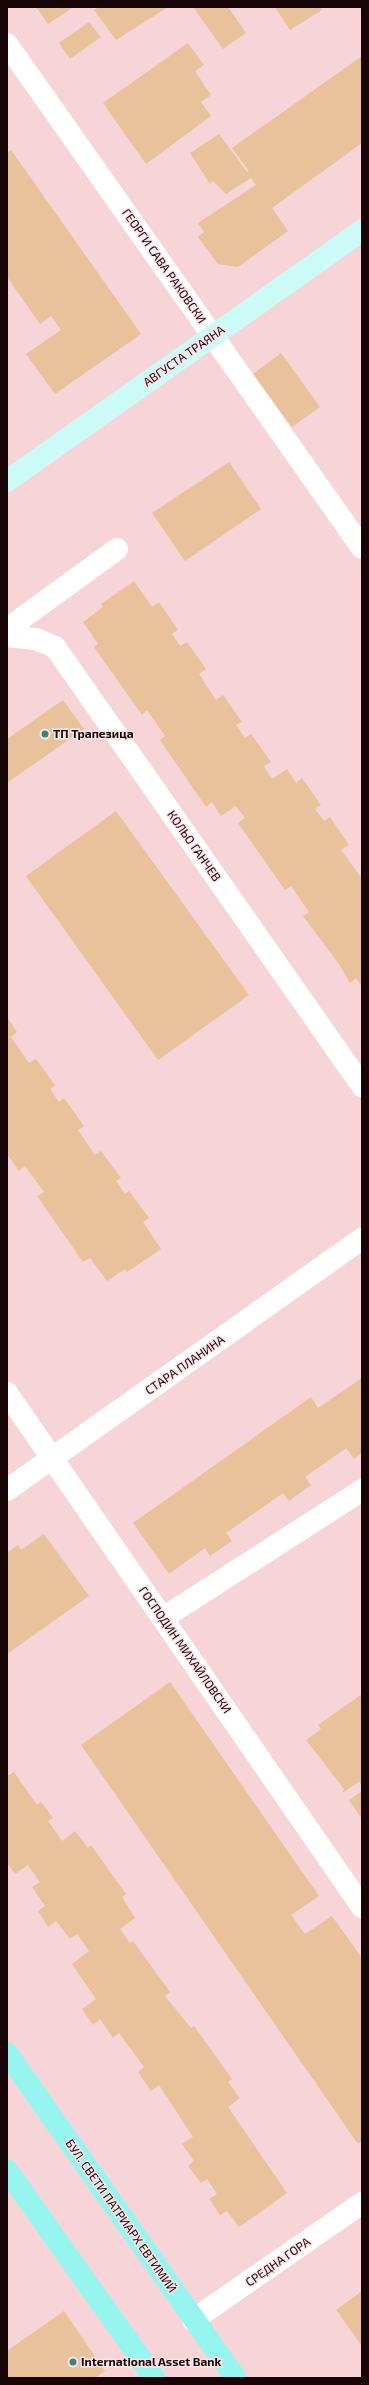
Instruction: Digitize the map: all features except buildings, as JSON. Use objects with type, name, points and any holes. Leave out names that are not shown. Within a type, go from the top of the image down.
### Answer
[{"type":"main road","name":"БУЛ. СВЕТИ ПАТРИАРХ ЕВТИМИЙ","points":[[7,2053],[235,2378]]},
{"type":"main road","points":[[7,2170],[154,2378]]},
{"type":"street","name":"ГЕОРГИ САВА РАКОВСКИ","points":[[7,44],[362,548]]},
{"type":"street","name":"АВГУСТА ТРАЯНА","points":[[7,482],[362,231]]},
{"type":"street","points":[[7,628],[117,549]]},
{"type":"street","name":"КОЛЬО ГАНЧЕВ","points":[[7,636],[36,639],[55,647],[362,1086]]},
{"type":"street","name":"СТАРА ПЛАНИНА","points":[[7,1490],[362,1239]]},
{"type":"street","name":"ГОСПОДИН МИХАЙЛОВСКИ","points":[[7,1393],[362,1907]]},
{"type":"street","points":[[163,1618],[362,1490]]},
{"type":"street","name":"СРЕДНА ГОРА","points":[[193,2320],[362,2203]]},
{"type":"place","name":"ТП Трапезица","points":[[45,734]]},
{"type":"place","name":"International Asset Bank","points":[[73,2362]]}]
